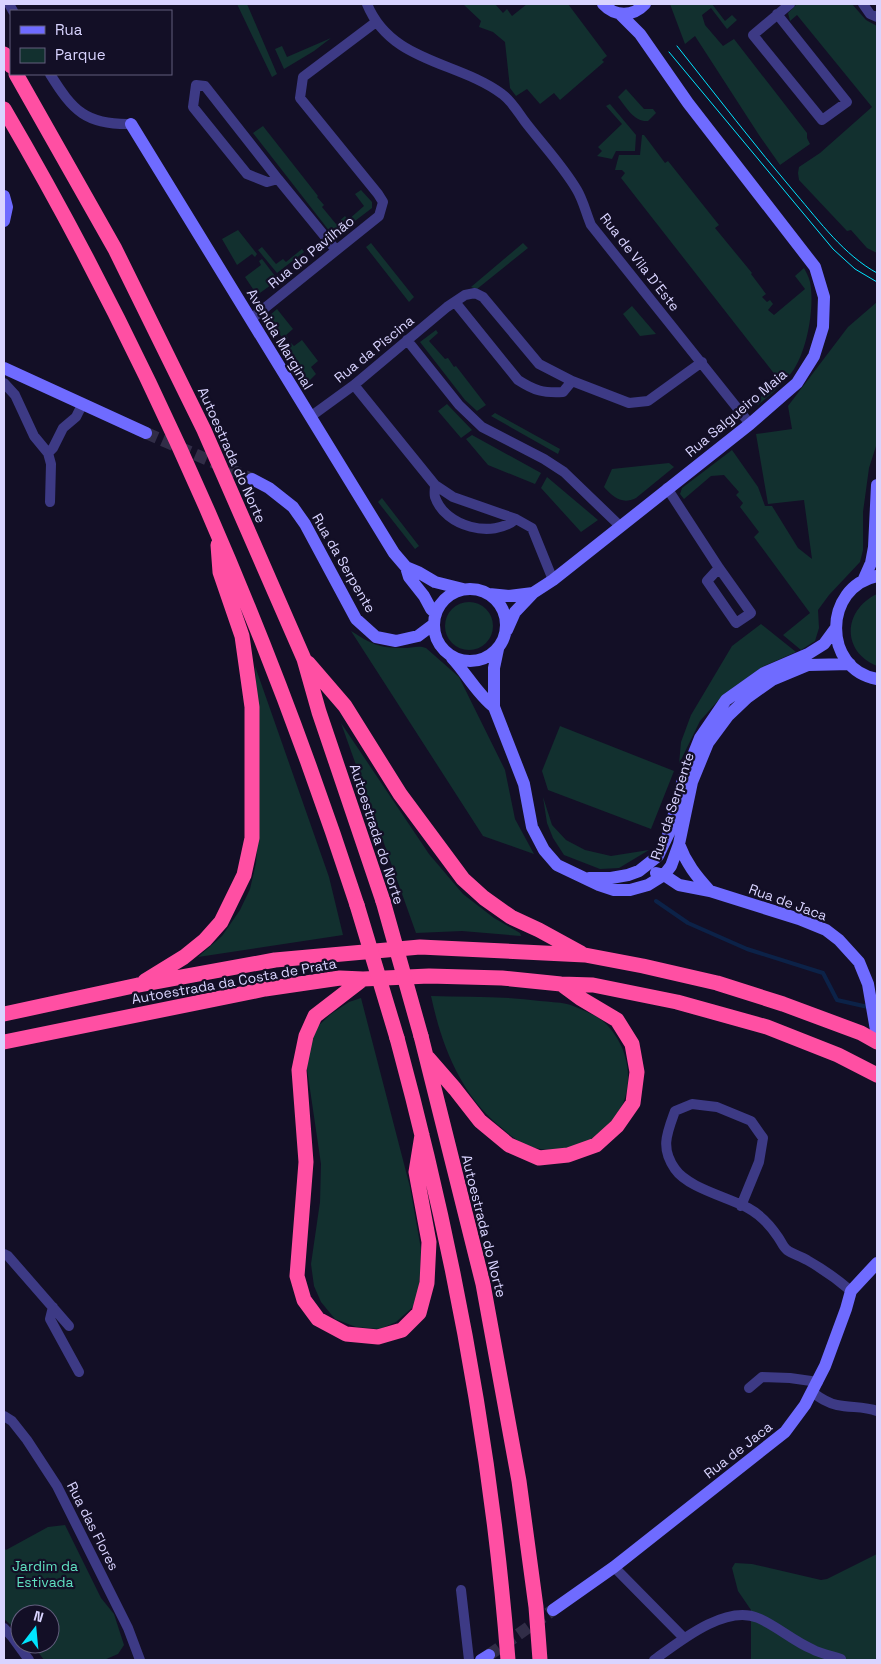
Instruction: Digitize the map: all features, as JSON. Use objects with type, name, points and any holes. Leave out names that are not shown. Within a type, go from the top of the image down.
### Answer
[{"type":"highway","name":"Autoestrada do Norte","points":[[17,75],[110,241],[144,306],[204,430],[304,658],[319,712],[383,901],[421,1036],[483,1284],[519,1480],[536,1607],[540,1660]]},
{"type":"highway","points":[[4,109],[87,260],[139,362],[218,534],[282,690],[330,822],[357,905],[422,1135],[456,1284],[489,1485],[508,1660]]},
{"type":"highway","points":[[138,985],[184,956],[205,940],[221,922],[244,875],[252,838],[252,707],[242,636],[220,572],[218,534]]},
{"type":"highway","points":[[304,658],[345,706],[400,794],[463,879],[484,898],[511,917],[585,955]]},
{"type":"highway","name":"Autoestrada da Costa de Prata","points":[[4,1014],[138,985],[275,960],[420,947],[585,955],[717,983],[783,1004],[877,1042]]},
{"type":"highway","name":"Autoestrada da Costa de Prata","points":[[4,1042],[265,989],[340,978],[363,979],[429,976],[484,978],[593,985],[724,1014],[767,1027],[838,1055],[877,1075]]},
{"type":"highway","points":[[363,979],[316,1016],[306,1036],[299,1070],[306,1162],[297,1276],[304,1300],[318,1320],[346,1334],[378,1337],[402,1330],[419,1313],[426,1283],[429,1242],[416,1172],[422,1135]]},
{"type":"highway","points":[[425,1055],[455,1089],[480,1122],[508,1145],[539,1158],[568,1154],[596,1146],[617,1126],[633,1103],[637,1072],[632,1044],[617,1020],[580,998],[561,984]]},
{"type":"highway","points":[[861,1034],[877,1036]]},
{"type":"street","name":"Rua de Vila D´Este","points":[[367,4],[376,22],[401,46],[424,58],[490,86],[505,95],[578,191],[591,224],[702,362]]},
{"type":"street","name":"Rua Salgueiro Maia","points":[[507,630],[515,612],[533,593],[553,580],[750,424],[797,383],[814,356],[823,327],[824,296],[815,267],[688,103],[640,34],[620,14],[611,11],[603,4]]},
{"type":"street","points":[[777,14],[847,102],[822,120],[753,35],[777,14],[790,4]]},
{"type":"street","points":[[863,4],[870,14],[877,17]]},
{"type":"street","name":"Rua Salgueiro Maia","points":[[640,34],[641,7]]},
{"type":"street","points":[[620,14],[629,14],[641,7]]},
{"type":"street","name":"Rua do Pavilhão","points":[[251,319],[379,216],[383,202],[355,164],[300,98],[303,77],[376,22]]},
{"type":"street","points":[[51,75],[72,106],[88,118],[110,124],[131,124]]},
{"type":"street","points":[[278,180],[267,182],[247,174],[193,108],[196,85],[205,86],[278,180],[336,250]]},
{"type":"street","name":"Avenida Marginal","points":[[131,124],[310,418],[394,553],[406,567],[409,577],[424,596],[435,619]]},
{"type":"street","points":[[4,196],[6,207],[4,221]]},
{"type":"street","name":"Rua da Piscina","points":[[310,418],[455,302],[465,295],[475,293],[483,297],[539,364],[572,381]]},
{"type":"street","points":[[455,302],[518,380],[543,393],[563,392],[572,381],[629,403],[648,400],[702,362],[750,424]]},
{"type":"street","points":[[407,340],[459,406],[482,427],[544,459],[564,472],[620,526]]},
{"type":"street","points":[[4,368],[82,405],[146,432]]},
{"type":"street","points":[[4,383],[15,395],[34,436],[48,453],[51,464],[50,502]]},
{"type":"street","points":[[354,384],[435,485],[453,497],[516,519],[532,528],[553,580]]},
{"type":"street","points":[[48,453],[53,448],[63,428],[76,417],[82,405]]},
{"type":"street","name":"Rua da Serpente","points":[[252,479],[282,496],[292,507],[305,524],[356,619],[376,637],[396,641],[418,636],[438,642]]},
{"type":"street","points":[[435,485],[434,496],[444,510],[455,520],[473,528],[490,530],[508,526],[516,519]]},
{"type":"street","points":[[863,581],[871,563],[874,547],[877,485]]},
{"type":"street","points":[[667,488],[751,613],[736,623],[707,580],[719,568]]},
{"type":"street","name":"Avenida Marginal","points":[[406,567],[435,582],[463,589]]},
{"type":"street","points":[[877,576],[863,581],[851,589],[842,601],[837,614],[835,629],[840,648],[850,664],[861,673],[877,679]]},
{"type":"street","points":[[472,588],[489,594],[497,600],[507,619],[507,630],[504,640],[498,649],[490,656],[468,662],[448,654],[438,642],[435,619],[442,602],[452,594],[463,589],[472,588]]},
{"type":"street","name":"Rua Salgueiro Maia","points":[[489,594],[509,596],[533,593]]},
{"type":"street","name":"Rua da Serpente","points":[[418,636],[435,619]]},
{"type":"street","name":"Rua da Serpente","points":[[586,878],[611,878],[628,875],[639,870],[658,856],[670,833],[682,783],[700,738],[726,700],[764,673],[808,654],[824,644],[835,629]]},
{"type":"street","name":"Rua da Serpente","points":[[498,649],[494,668],[494,707],[524,784],[532,827],[544,850],[557,865],[614,890],[630,890],[648,885],[664,875],[670,866],[679,844],[692,782],[708,743],[728,716],[748,697],[772,680],[808,665],[850,664]]},
{"type":"street","name":"Rua da Serpente","points":[[448,654],[464,670],[483,698],[494,707]]},
{"type":"street","points":[[679,844],[684,858],[693,872],[710,891]]},
{"type":"street","points":[[658,856],[664,875]]},
{"type":"street","name":"Rua de Jaca","points":[[639,870],[664,875],[679,885],[710,891],[826,930],[843,944],[859,962],[868,984],[877,1036]]},
{"type":"street","points":[[741,1206],[759,1162],[763,1138],[751,1121],[717,1107],[692,1104],[675,1111],[668,1132],[666,1152],[675,1170],[693,1184],[741,1206],[769,1223],[787,1250],[800,1255],[828,1272],[851,1291]]},
{"type":"street","points":[[4,1254],[8,1256],[70,1326]]},
{"type":"street","name":"Rua de Jaca","points":[[554,1610],[614,1567],[786,1432],[815,1387],[843,1317],[851,1291],[877,1263]]},
{"type":"street","points":[[53,1308],[50,1319],[79,1372]]},
{"type":"street","points":[[749,1388],[762,1377],[790,1378],[815,1387],[826,1402],[838,1406],[858,1406],[877,1411]]},
{"type":"street","name":"Rua das Flores","points":[[4,1416],[12,1421],[27,1440],[58,1486],[128,1628],[140,1660]]},
{"type":"street","points":[[614,1567],[684,1638]]},
{"type":"street","points":[[461,1590],[469,1660]]},
{"type":"street","points":[[654,1660],[684,1638],[710,1623],[741,1615],[758,1618],[811,1649],[841,1659]]},
{"type":"street","points":[[4,1628],[29,1660]]},
{"type":"green space","points":[[237,4],[247,4],[277,74],[272,77]]},
{"type":"green space","points":[[463,4],[495,4],[503,13],[507,9],[512,16],[527,4],[568,4],[607,56],[602,60],[604,62],[560,100],[554,93],[540,104],[527,89],[516,96],[510,88],[505,42],[493,32],[479,27],[481,21]]},
{"type":"green space","points":[[670,4],[712,4],[725,21],[732,15],[737,20],[727,29],[711,8],[702,15],[705,25],[723,46],[734,39],[807,133],[810,144],[780,165],[695,36],[685,44]]},
{"type":"green space","points":[[797,4],[852,4],[866,20],[877,26],[877,253],[867,248],[851,230],[847,231],[799,180],[799,167],[820,153],[872,107],[797,15],[790,21],[788,13]]},
{"type":"green space","points":[[331,38],[284,69],[275,49],[282,46],[287,57]]},
{"type":"green space","points":[[626,89],[644,109],[653,109],[656,113],[648,121],[643,121],[634,116],[618,97]]},
{"type":"green space","points":[[610,104],[636,135],[635,151],[616,151],[612,159],[597,156],[602,151],[598,147],[622,124],[606,106]]},
{"type":"green space","points":[[263,126],[318,196],[324,205],[322,207],[336,224],[345,216],[348,220],[364,206],[355,194],[361,190],[372,202],[372,208],[334,237],[253,133]]},
{"type":"green space","points":[[642,135],[644,135],[665,163],[668,161],[719,225],[715,228],[752,273],[766,294],[762,297],[767,302],[770,300],[773,304],[768,310],[774,315],[805,289],[795,276],[804,268],[808,276],[811,304],[809,329],[802,353],[788,377],[758,405],[755,402],[769,390],[768,388],[776,376],[621,178],[625,173],[622,170],[615,170],[619,155],[640,155]]},
{"type":"green space","points":[[238,230],[257,254],[255,257],[252,254],[237,265],[222,239]]},
{"type":"green space","points":[[371,243],[414,297],[409,302],[366,247]]},
{"type":"green space","points":[[523,243],[528,248],[477,289],[471,287]]},
{"type":"green space","points":[[262,247],[276,264],[283,259],[286,262],[302,249],[304,252],[277,273],[258,250]]},
{"type":"green space","points":[[262,259],[278,280],[257,295],[245,277],[261,265],[259,261]]},
{"type":"green space","points":[[877,302],[877,443],[869,468],[863,512],[863,550],[860,562],[829,595],[818,610],[819,628],[815,641],[801,650],[783,635],[810,613],[754,537],[759,532],[740,507],[743,503],[736,495],[739,492],[724,475],[711,476],[684,499],[680,494],[682,488],[732,450],[758,487],[765,506],[772,506],[798,548],[812,559],[804,500],[768,504],[756,434],[792,429],[788,406],[848,327]]},
{"type":"green space","points":[[632,306],[656,334],[640,336],[623,314]]},
{"type":"green space","points":[[277,309],[293,329],[286,335],[288,338],[284,341],[269,316]]},
{"type":"green space","points":[[436,330],[438,333],[429,341],[445,359],[448,358],[454,367],[456,366],[486,405],[477,411],[465,400],[420,342]]},
{"type":"green space","points":[[302,340],[318,361],[311,367],[316,374],[308,382],[287,346],[291,343],[294,346]]},
{"type":"green space","points":[[447,404],[472,430],[461,438],[438,411]]},
{"type":"green space","points":[[495,413],[560,449],[558,454],[491,416]]},
{"type":"green space","points":[[472,435],[541,473],[535,484],[488,465],[466,439]]},
{"type":"green space","points":[[669,463],[674,467],[631,500],[618,499],[604,487],[612,469]]},
{"type":"green space","points":[[547,477],[598,520],[581,532],[541,488]]},
{"type":"green space","points":[[382,498],[419,546],[415,549],[378,502]]},
{"type":"green space","points":[[877,594],[877,666],[865,660],[857,651],[852,641],[851,631],[853,620],[858,610],[866,601]]},
{"type":"green space","points":[[464,602],[474,602],[483,606],[489,612],[493,626],[489,640],[483,646],[474,650],[464,650],[455,646],[449,640],[445,631],[445,621],[449,612],[455,606]]},
{"type":"green space","points":[[761,624],[796,652],[764,666],[723,695],[700,721],[679,764],[681,742],[691,715],[732,646]]},
{"type":"green space","points":[[351,631],[381,646],[426,648],[459,677],[505,770],[515,819],[534,854],[483,836]]},
{"type":"green space","points":[[255,666],[329,877],[343,935],[198,957],[222,936],[240,910],[250,889],[256,863],[259,821],[259,734]]},
{"type":"green space","points":[[341,723],[429,854],[463,894],[494,918],[520,933],[521,936],[462,931],[416,933]]},
{"type":"green space","points":[[560,726],[674,771],[651,829],[548,790],[542,771]]},
{"type":"green space","points":[[543,797],[552,825],[566,840],[585,850],[611,856],[649,850],[619,868],[600,869],[564,855],[553,838],[547,823]]},
{"type":"green space","points":[[431,996],[499,997],[560,1003],[586,1011],[597,1017],[612,1031],[623,1050],[628,1072],[626,1092],[620,1111],[608,1127],[593,1139],[574,1147],[553,1150],[531,1147],[520,1142],[488,1116],[465,1086],[455,1069],[441,1034]]},
{"type":"green space","points":[[361,998],[410,1187],[421,1249],[419,1295],[413,1307],[396,1322],[380,1329],[356,1327],[335,1319],[321,1302],[314,1286],[311,1264],[320,1202],[321,1164],[307,1069],[310,1043],[317,1027],[331,1014],[349,1002]]},
{"type":"green space","name":"Jardim da Estivada","points":[[65,1525],[101,1598],[114,1614],[124,1645],[118,1654],[104,1660],[44,1660],[40,1654],[60,1654],[60,1604],[10,1604],[10,1624],[4,1619],[4,1548],[6,1550],[48,1527]]},
{"type":"green space","points":[[877,1554],[877,1660],[751,1660],[751,1610],[738,1591],[732,1568],[735,1563],[752,1564],[821,1580],[827,1579]]},
{"type":"waterway","points":[[656,901],[688,923],[747,949],[823,973],[837,1000],[868,1007]]},
{"type":"tunnel","points":[[146,433],[252,479]]},
{"type":"tunnel","points":[[489,1655],[553,1610]]},
{"type":"tram line","points":[[677,46],[823,227],[854,257],[877,273]]},
{"type":"tram line","points":[[669,52],[833,249],[855,269],[877,282]]}]
